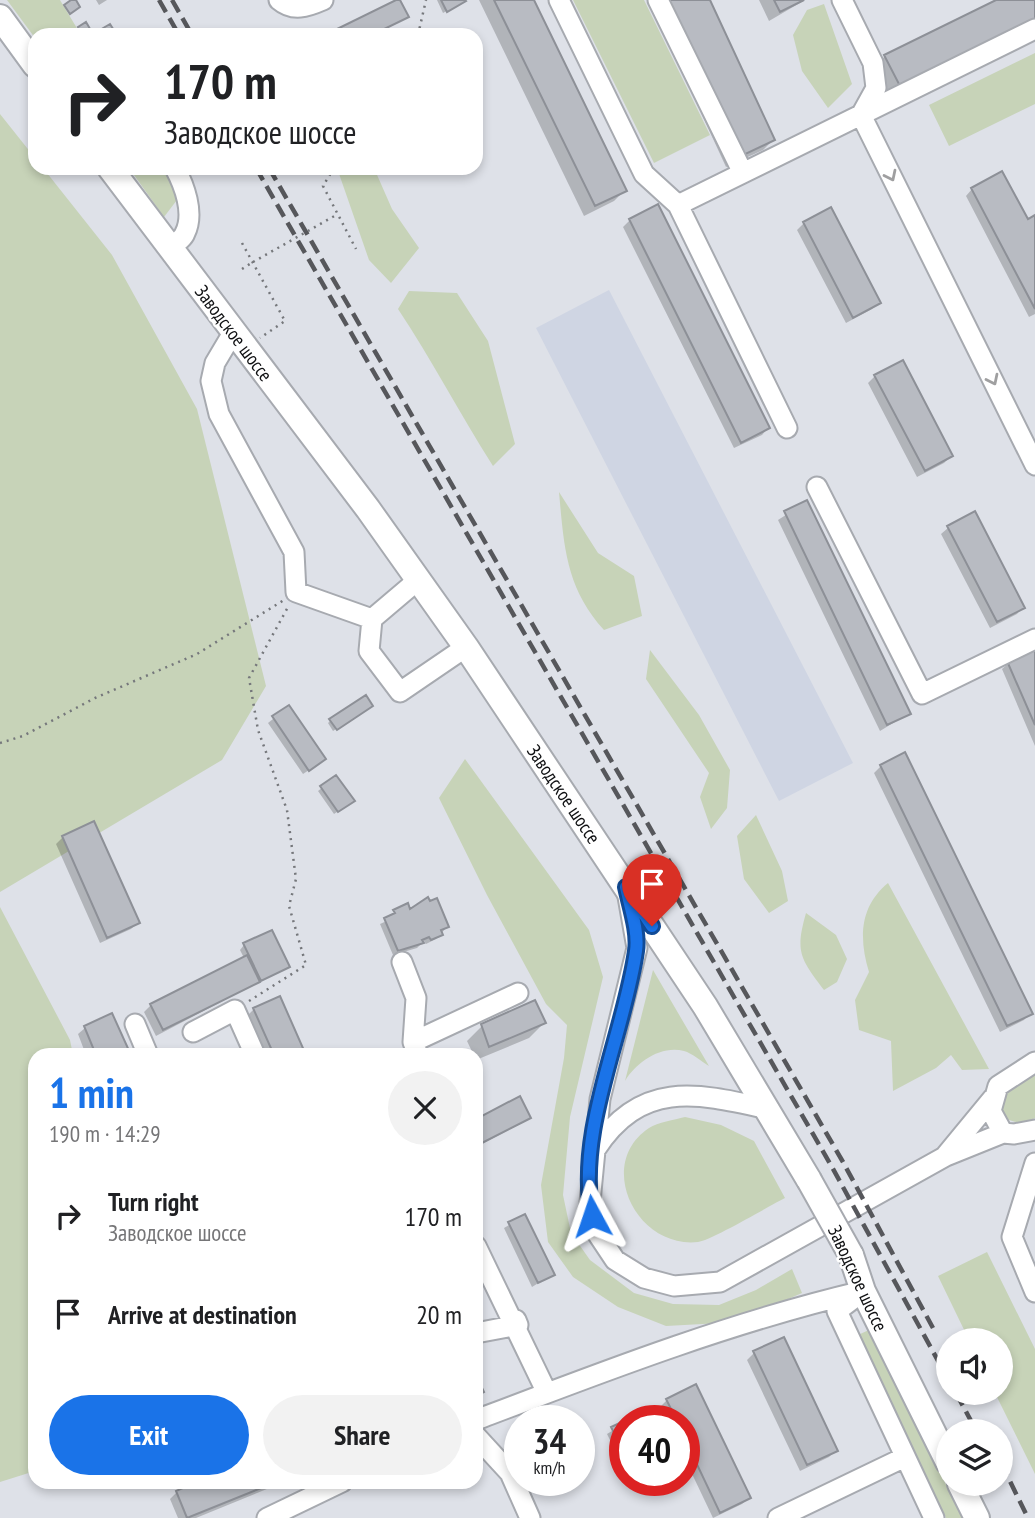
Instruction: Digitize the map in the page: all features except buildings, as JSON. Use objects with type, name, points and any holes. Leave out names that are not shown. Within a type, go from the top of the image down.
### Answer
[{"type":"main road","points":[[0,17],[28,55]]},
{"type":"main road","name":"Заводское шоссе","points":[[115,175],[368,509],[466,647],[626,887],[769,1109],[851,1255],[863,1291],[936,1438]]},
{"type":"main road","points":[[966,1496],[977,1518]]},
{"type":"street","points":[[288,4],[323,0]]},
{"type":"street","points":[[559,0],[644,174],[678,205],[787,428]]},
{"type":"street","points":[[658,0],[743,173]]},
{"type":"street","points":[[842,0],[873,63],[876,88],[861,115]]},
{"type":"street","points":[[678,205],[1035,29]]},
{"type":"street","points":[[861,115],[1035,465]]},
{"type":"street","points":[[169,248],[185,234],[189,215],[178,175]]},
{"type":"street","points":[[240,340],[215,363],[211,382],[219,414],[294,552],[296,592],[372,619]]},
{"type":"street","points":[[817,487],[922,694],[1035,639]]},
{"type":"street","points":[[418,580],[372,619],[369,651],[400,692],[466,647]]},
{"type":"street","points":[[626,887],[637,948],[600,1099],[592,1154],[590,1202],[595,1230],[615,1260],[644,1278],[674,1286],[720,1282],[946,1156],[1003,1133],[1034,1130],[1034,1165],[1012,1237],[1035,1292]]},
{"type":"street","points":[[402,962],[416,998],[415,1048]]},
{"type":"street","points":[[417,1048],[518,993]]},
{"type":"street","points":[[192,1032],[235,1010],[253,1048]]},
{"type":"street","points":[[135,1024],[145,1048]]},
{"type":"street","points":[[946,1156],[1008,1077],[1035,1062]]},
{"type":"street","points":[[592,1154],[616,1122],[631,1109],[662,1096],[707,1096],[769,1109]]},
{"type":"street","points":[[993,1097],[992,1111],[1003,1133]]},
{"type":"street","points":[[483,1261],[547,1393]]},
{"type":"street","points":[[483,1268],[495,1269],[518,1325],[483,1331]]},
{"type":"street","points":[[483,1417],[595,1374],[806,1306],[863,1291]]},
{"type":"street","points":[[863,1291],[837,1311],[934,1518]]},
{"type":"street","points":[[483,1444],[510,1474],[530,1518]]},
{"type":"street","points":[[778,1518],[905,1457]]},
{"type":"street","points":[[267,1518],[327,1489]]},
{"type":"path","points":[[420,28],[426,0]]},
{"type":"path","points":[[330,175],[323,186],[356,249]]},
{"type":"path","points":[[242,269],[338,214]]},
{"type":"path","points":[[240,340],[285,321],[242,243]]},
{"type":"path","points":[[0,743],[23,736],[95,698],[197,654],[296,592]]},
{"type":"path","points":[[235,1010],[306,965],[289,906],[296,879],[286,810],[258,730],[249,678],[296,592]]},
{"type":"shaded area","points":[[609,290],[853,763],[779,801],[536,328]]},
{"type":"green space","points":[[7,0],[60,0],[77,28],[28,28]]},
{"type":"green space","points":[[573,0],[644,0],[710,135],[654,163]]},
{"type":"green space","points":[[824,4],[852,84],[828,108],[802,71],[793,35],[807,10]]},
{"type":"green space","points":[[1035,53],[1035,104],[949,146],[929,105]]},
{"type":"green space","points":[[0,114],[28,149],[28,175],[49,175],[112,255],[197,409],[266,686],[222,760],[0,892]]},
{"type":"green space","points":[[134,175],[167,175],[180,196],[164,217]]},
{"type":"green space","points":[[339,175],[377,175],[392,209],[419,248],[391,283],[369,260]]},
{"type":"green space","points":[[409,291],[457,293],[488,341],[515,444],[493,466],[398,309]]},
{"type":"green space","points":[[559,492],[598,553],[634,576],[642,616],[604,630],[591,614],[574,582],[569,566]]},
{"type":"green space","points":[[650,650],[699,715],[730,770],[727,808],[711,829],[700,797],[709,773],[646,679]]},
{"type":"green space","points":[[465,759],[589,930],[603,977],[570,1117],[563,1195],[571,1233],[590,1260],[634,1293],[673,1304],[719,1305],[756,1290],[792,1269],[802,1293],[754,1314],[721,1323],[666,1326],[618,1307],[573,1277],[548,1242],[541,1185],[564,1058],[567,1025],[546,1004],[487,895],[439,798]]},
{"type":"green space","points":[[756,815],[782,871],[788,901],[769,913],[744,879],[737,836]]},
{"type":"green space","points":[[888,883],[989,1069],[962,1070],[951,1055],[936,1068],[893,1091],[891,1041],[859,1030],[855,1000],[869,972],[864,948],[864,924],[871,902]]},
{"type":"green space","points":[[0,907],[70,1040],[72,1048],[28,1048],[28,1473],[0,1482]]},
{"type":"green space","points":[[806,913],[836,935],[847,959],[837,982],[824,990],[802,954],[801,937]]},
{"type":"green space","points":[[653,970],[709,1066],[687,1052],[666,1051],[642,1062],[625,1081]]},
{"type":"green space","points":[[1035,1074],[1035,1118],[1020,1122],[1004,1118],[999,1108],[1002,1097]]},
{"type":"green space","points":[[685,1117],[721,1125],[754,1141],[785,1198],[698,1242],[676,1241],[657,1232],[641,1218],[630,1201],[624,1182],[625,1162],[633,1144],[649,1128]]},
{"type":"green space","points":[[987,1252],[1035,1349],[1035,1474],[1013,1429],[1013,1419],[1008,1419],[1001,1405],[1013,1405],[1013,1328],[963,1328],[938,1276]]},
{"type":"green space","points":[[871,1329],[936,1464],[936,1496],[951,1496],[962,1518],[946,1518],[858,1335]]},
{"type":"railway","points":[[159,0],[175,28]]},
{"type":"railway","points":[[172,0],[188,28]]},
{"type":"railway","points":[[260,175],[832,1167],[936,1357]]},
{"type":"railway","points":[[273,175],[843,1162],[933,1328]]},
{"type":"railway","points":[[962,1405],[970,1419]]},
{"type":"railway","points":[[1013,1487],[1028,1518]]},
{"type":"route","points":[[592,1216],[589,1181],[600,1099],[637,948],[626,887],[652,926]]}]
